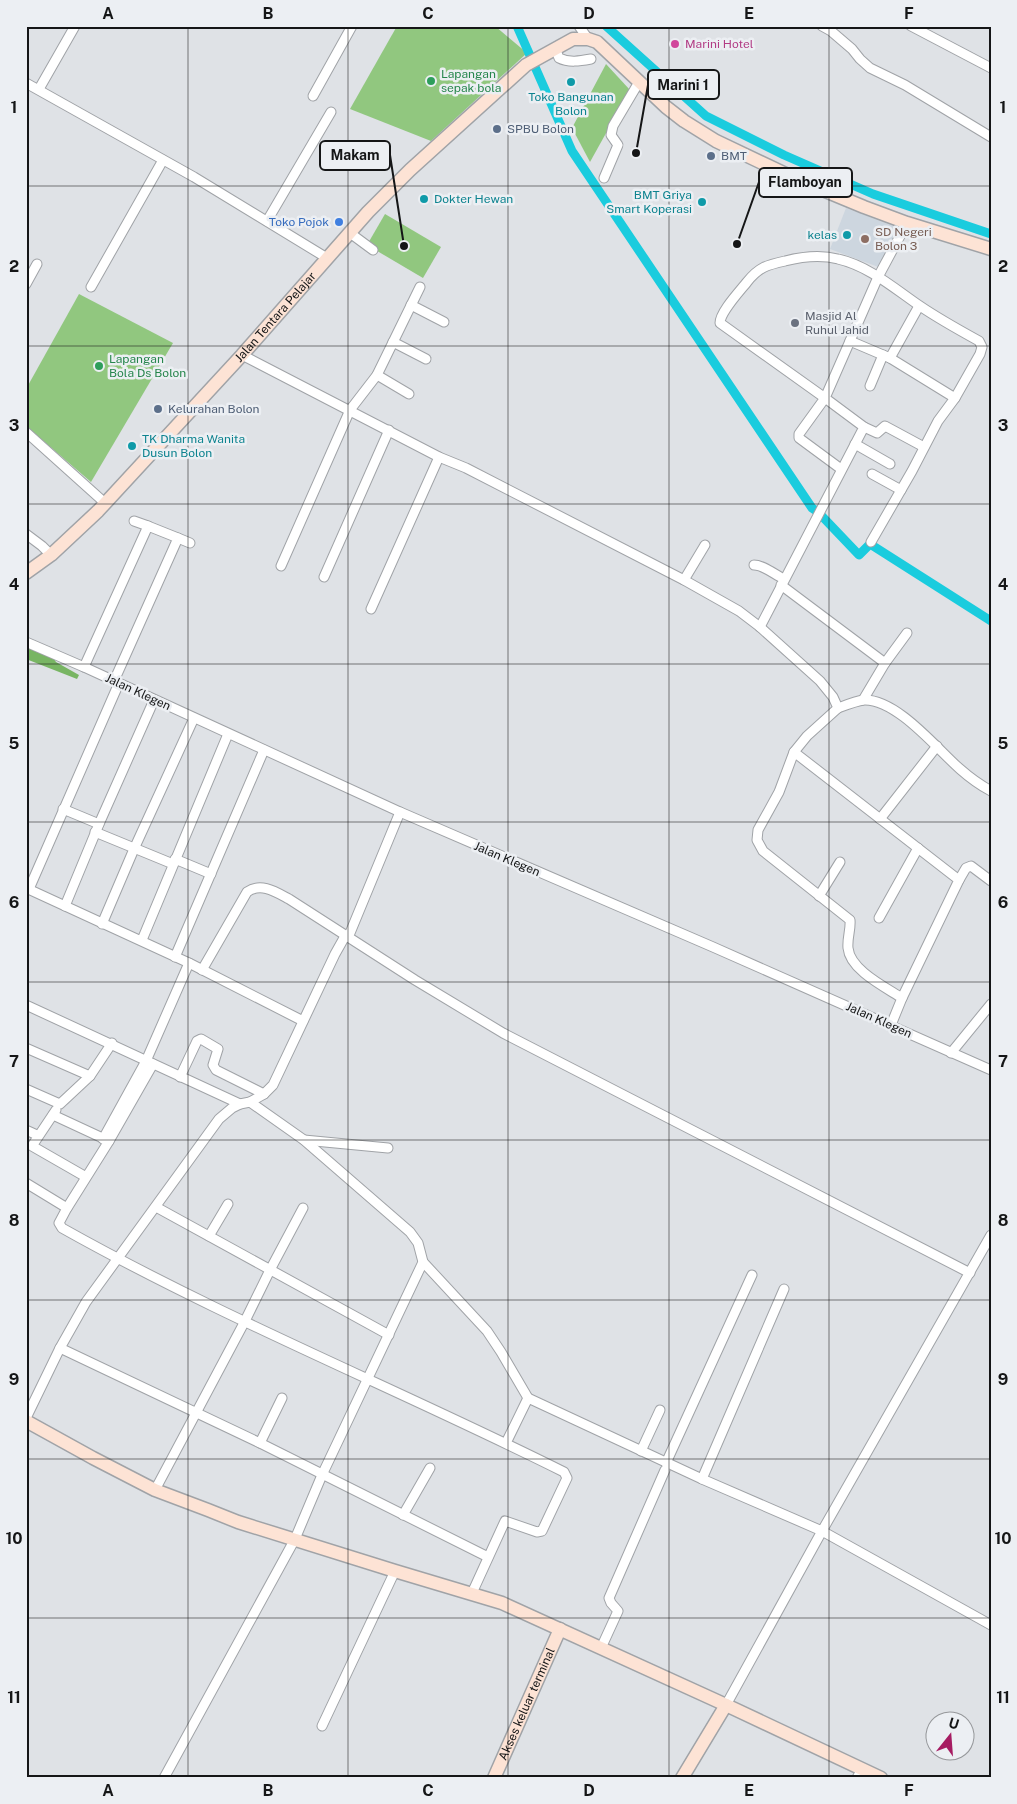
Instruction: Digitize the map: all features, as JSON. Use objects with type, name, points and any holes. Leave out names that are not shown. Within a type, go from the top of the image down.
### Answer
[{"type":"main road","points":[[555,48],[572,39],[588,39],[600,45],[684,121],[716,141],[794,178],[907,224],[991,248]]},
{"type":"main road","name":"Jalan Tentara Pelajar","points":[[26,573],[51,555],[82,527],[150,456],[350,233],[410,170],[526,65],[555,48]]},
{"type":"main road","points":[[26,1419],[93,1458],[155,1490],[238,1522],[502,1603],[726,1705],[860,1773],[881,1778]]},
{"type":"main road","name":"Akses keluar terminal","points":[[494,1778],[560,1629]]},
{"type":"main road","points":[[682,1778],[726,1705]]},
{"type":"street","points":[[39,90],[75,26]]},
{"type":"street","points":[[313,96],[352,26]]},
{"type":"street","points":[[579,26],[588,39]]},
{"type":"street","points":[[822,26],[831,31],[852,49],[870,68],[904,85],[991,137]]},
{"type":"street","points":[[911,26],[991,68]]},
{"type":"street","points":[[555,48],[559,58],[563,60],[591,59]]},
{"type":"street","points":[[26,82],[163,160],[328,258]]},
{"type":"street","points":[[604,178],[618,145],[618,142],[611,135],[613,126],[639,82]]},
{"type":"street","points":[[267,222],[331,112]]},
{"type":"street","points":[[91,287],[163,160]]},
{"type":"street","points":[[841,469],[799,438],[799,434],[825,398],[878,277],[907,224]]},
{"type":"street","points":[[350,233],[373,250]]},
{"type":"street","points":[[871,542],[901,490],[938,421],[955,398],[980,354],[981,345],[979,341],[919,306],[878,277],[840,259],[790,260],[759,269],[721,317],[721,325],[864,426],[878,433],[885,426],[924,447]]},
{"type":"street","points":[[26,284],[37,264]]},
{"type":"street","points":[[281,566],[350,410],[377,375],[420,287]]},
{"type":"street","points":[[411,305],[444,322]]},
{"type":"street","points":[[870,386],[886,357],[919,306]]},
{"type":"street","points":[[393,342],[426,359]]},
{"type":"street","points":[[850,342],[886,357],[955,398]]},
{"type":"street","points":[[242,354],[439,457],[466,468],[684,580],[739,611],[760,627],[820,682],[833,697],[838,708]]},
{"type":"street","points":[[377,375],[409,394]]},
{"type":"street","points":[[760,627],[864,426]]},
{"type":"street","points":[[324,577],[390,430]]},
{"type":"street","points":[[26,432],[105,503]]},
{"type":"street","points":[[855,444],[890,464]]},
{"type":"street","points":[[371,609],[439,457]]},
{"type":"street","points":[[872,474],[901,490]]},
{"type":"street","points":[[134,521],[190,543]]},
{"type":"street","points":[[84,667],[148,526]]},
{"type":"street","points":[[26,534],[51,555]]},
{"type":"street","points":[[178,538],[28,889],[102,924],[142,940],[303,1021]]},
{"type":"street","points":[[684,580],[705,545]]},
{"type":"street","points":[[754,565],[761,565],[884,663]]},
{"type":"street","points":[[863,700],[884,663],[907,633]]},
{"type":"street","name":"Jalan Klegen","points":[[26,642],[400,812],[991,1070]]},
{"type":"street","points":[[65,906],[97,828],[154,700]]},
{"type":"street","points":[[902,998],[862,971],[853,962],[848,948],[850,920],[764,851],[757,840],[758,830],[782,785],[794,752],[807,736],[838,708],[863,700],[887,706],[938,746],[961,770],[991,791]]},
{"type":"street","points":[[102,924],[194,718]]},
{"type":"street","points":[[142,940],[228,734]]},
{"type":"street","points":[[880,819],[938,746]]},
{"type":"street","points":[[175,957],[264,750]]},
{"type":"street","points":[[794,752],[959,880]]},
{"type":"street","points":[[63,809],[134,849],[211,874]]},
{"type":"street","points":[[26,1419],[60,1348],[86,1302],[219,1119],[264,1094],[273,1085],[335,954],[350,932],[400,812]]},
{"type":"street","points":[[878,918],[918,848]]},
{"type":"street","points":[[820,896],[840,862]]},
{"type":"street","points":[[891,1026],[902,998],[966,868],[971,866],[991,881]]},
{"type":"street","points":[[202,970],[247,892],[256,888],[267,889],[289,899],[415,980],[503,1033],[970,1274]]},
{"type":"street","points":[[189,963],[150,1062],[86,1178],[67,1208],[60,1226],[117,1259],[367,1379],[506,1442],[564,1472],[567,1478],[542,1531],[537,1532],[505,1522],[472,1593]]},
{"type":"street","points":[[951,1053],[991,1004]]},
{"type":"street","points":[[26,1005],[112,1043],[180,1077],[245,1103],[304,1140],[410,1232],[418,1243],[423,1262],[487,1332],[528,1398],[642,1451],[666,1466],[702,1479],[822,1531],[991,1625]]},
{"type":"street","points":[[180,1077],[197,1041],[201,1039],[218,1048],[213,1065],[216,1070],[264,1094]]},
{"type":"street","points":[[86,1178],[33,1148],[32,1144],[60,1104],[90,1076],[112,1043]]},
{"type":"street","points":[[26,1048],[90,1076]]},
{"type":"street","points":[[26,1089],[60,1104]]},
{"type":"street","points":[[52,1115],[106,1140]]},
{"type":"street","points":[[26,1130],[38,1135]]},
{"type":"street","points":[[304,1140],[388,1148]]},
{"type":"street","points":[[26,1183],[67,1208]]},
{"type":"street","points":[[209,1236],[228,1204]]},
{"type":"street","points":[[156,1207],[389,1335]]},
{"type":"street","points":[[155,1490],[303,1208]]},
{"type":"street","points":[[726,1705],[822,1531],[991,1235]]},
{"type":"street","points":[[164,1778],[295,1539],[322,1475],[423,1262]]},
{"type":"street","points":[[601,1648],[618,1610],[609,1598],[752,1276]]},
{"type":"street","points":[[702,1479],[784,1288]]},
{"type":"street","points":[[60,1348],[260,1443],[488,1557]]},
{"type":"street","points":[[260,1443],[282,1398]]},
{"type":"street","points":[[506,1442],[528,1398]]},
{"type":"street","points":[[642,1451],[660,1410]]},
{"type":"street","points":[[403,1515],[430,1468]]},
{"type":"street","points":[[322,1726],[395,1571]]},
{"type":"shaded area","name":"SD Negeri Bolon 3","points":[[846,208],[901,229],[881,268],[830,249]]},
{"type":"green space","name":"Lapangan sepak bola","points":[[397,26],[495,26],[527,53],[431,141],[350,109]]},
{"type":"green space","points":[[606,64],[630,90],[590,162],[572,128]]},
{"type":"green space","points":[[385,214],[441,247],[423,278],[367,245]]},
{"type":"green space","name":"Lapangan Bola Ds Bolon","points":[[79,294],[173,343],[91,482],[26,426],[26,389]]},
{"type":"green space","points":[[26,646],[52,656],[56,662],[79,675],[77,679],[26,659]]},
{"type":"waterway","points":[[517,26],[572,151],[812,508],[859,555],[870,544],[991,621]]},
{"type":"waterway","points":[[606,26],[706,116],[784,155],[873,194],[991,234]]},
{"type":"place","name":"Marini Hotel","points":[[675,44]]},
{"type":"place","name":"Lapangan sepak bola","points":[[431,81]]},
{"type":"place","name":"Toko Bangunan Bolon","points":[[571,82]]},
{"type":"place","name":"SPBU Bolon","points":[[497,129]]},
{"type":"place","name":"Marini 1","points":[[636,153]]},
{"type":"place","name":"BMT","points":[[711,156]]},
{"type":"place","name":"Dokter Hewan","points":[[424,199]]},
{"type":"place","name":"BMT Griya Smart Koperasi","points":[[702,202]]},
{"type":"place","name":"Toko Pojok","points":[[339,222]]},
{"type":"place","name":"kelas","points":[[847,235]]},
{"type":"place","name":"SD Negeri Bolon 3","points":[[865,239]]},
{"type":"place","name":"Flamboyan","points":[[737,244]]},
{"type":"place","name":"Makam","points":[[404,246]]},
{"type":"place","name":"Masjid Al Ruhul Jahid","points":[[795,323]]},
{"type":"place","name":"Lapangan Bola Ds Bolon","points":[[99,366]]},
{"type":"place","name":"Kelurahan Bolon","points":[[158,409]]},
{"type":"place","name":"TK Dharma Wanita Dusun Bolon","points":[[132,446]]}]
